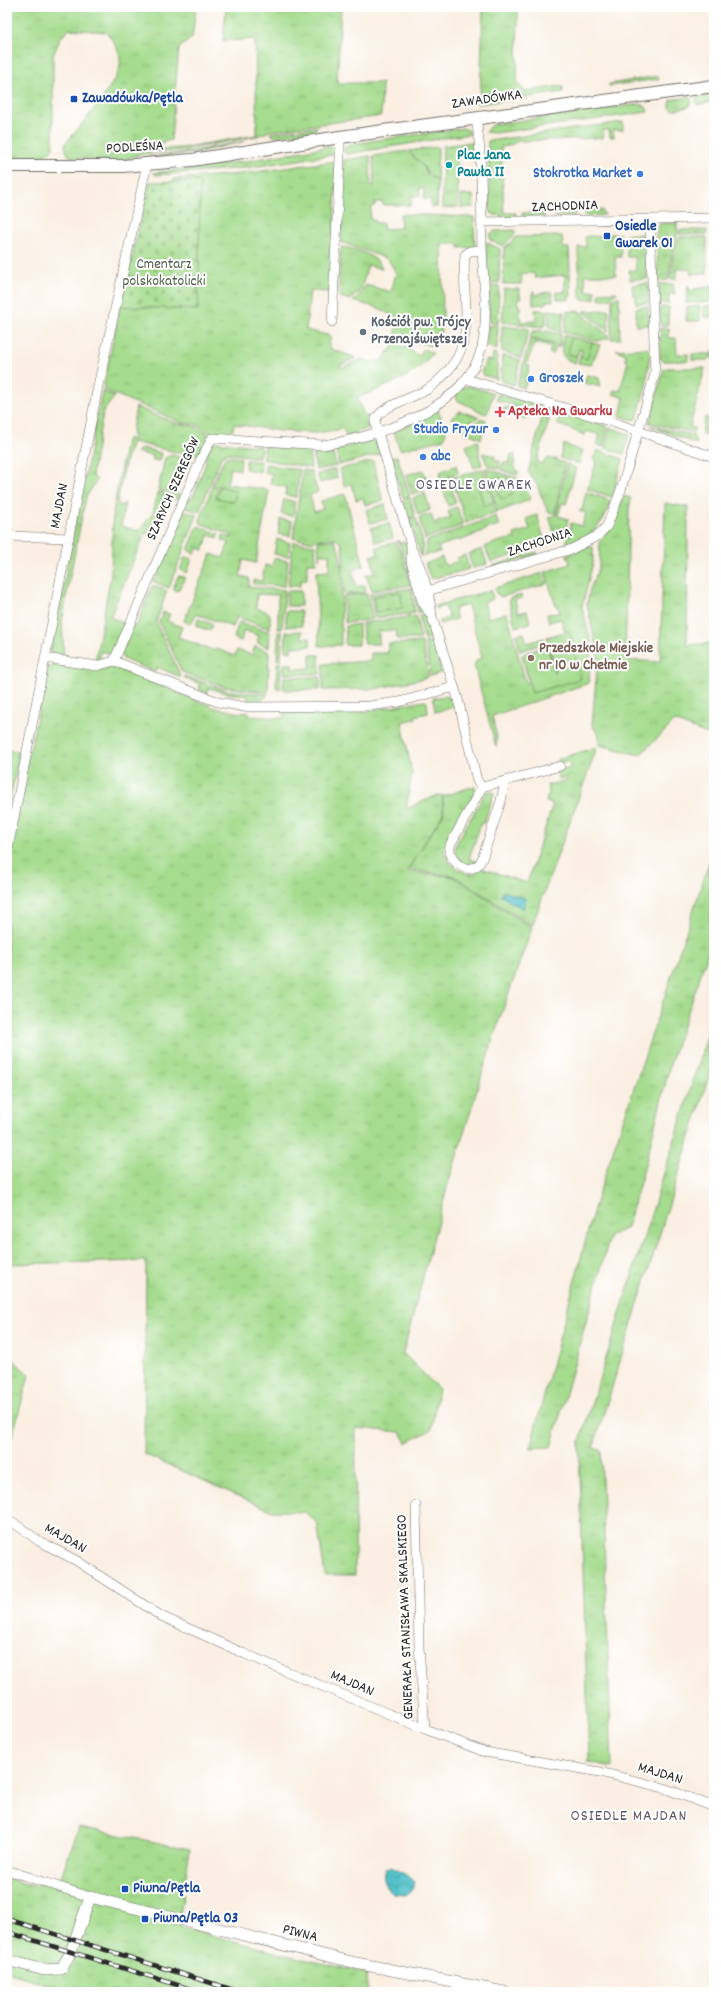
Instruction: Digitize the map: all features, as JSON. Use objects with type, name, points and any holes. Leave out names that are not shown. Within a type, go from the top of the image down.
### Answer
[{"type":"main road","name":"ZAWADÓWKA","points":[[265,148],[714,86]]},
{"type":"main road","name":"PODLEŚNA","points":[[7,166],[147,164],[192,160],[265,148]]},
{"type":"street","name":"SZARYCH SZEREGÓW","points":[[114,661],[201,459],[212,438],[323,445],[378,433],[439,405],[466,379],[479,355],[484,336],[479,138],[476,118]]},
{"type":"street","points":[[332,322],[340,181],[340,137]]},
{"type":"street","name":"MAJDAN","points":[[7,854],[98,386],[147,164]]},
{"type":"street","name":"ZACHODNIA","points":[[481,222],[714,218]]},
{"type":"street","name":"ZACHODNIA","points":[[423,592],[557,554],[589,541],[607,526],[621,490],[649,397],[655,366],[650,220]]},
{"type":"street","points":[[482,250],[470,252],[465,255],[465,328],[464,339],[457,357],[436,382],[419,394],[378,414],[375,422],[412,550],[411,562],[423,592],[422,601],[432,617],[458,699],[477,781],[482,787]]},
{"type":"street","points":[[466,379],[638,430],[714,457]]},
{"type":"street","points":[[7,536],[68,538]]},
{"type":"street","points":[[45,658],[97,666],[114,661],[218,702],[245,707],[369,706],[399,702],[454,687]]},
{"type":"street","points":[[505,781],[501,801],[482,859],[476,867],[470,869],[461,866],[451,858],[449,852],[450,845],[482,787],[560,766]]},
{"type":"street","name":"GENERAŁA STANISŁAWA SKALSKIEGO","points":[[416,1505],[418,1647],[425,1729]]},
{"type":"street","name":"MAJDAN","points":[[7,1518],[39,1541],[77,1561],[160,1616],[245,1654],[425,1729],[485,1752],[600,1772],[664,1788],[714,1806]]},
{"type":"street","points":[[7,1870],[90,1897],[71,1952],[61,1969],[44,1970],[7,1960]]},
{"type":"street","name":"PIWNA","points":[[90,1897],[356,1963],[504,1992]]},
{"type":"green space","points":[[7,7],[196,7],[192,38],[179,48],[171,140],[140,150],[181,148],[257,135],[255,39],[223,41],[226,7],[341,7],[337,83],[382,83],[381,116],[270,131],[257,136],[183,150],[141,154],[121,161],[86,160],[85,158],[74,158],[67,153],[65,144],[96,106],[112,83],[118,73],[120,56],[117,48],[106,32],[70,29],[61,37],[53,55],[53,147],[50,152],[39,157],[7,158]]},
{"type":"green space","points":[[483,7],[518,7],[517,83],[525,91],[563,86],[563,92],[478,104],[476,102],[480,101]]},
{"type":"green space","points":[[658,76],[659,79],[609,86],[609,84]]},
{"type":"green space","points":[[714,94],[714,102],[697,105],[696,97]]},
{"type":"green space","points":[[689,97],[692,101],[688,107],[673,110],[670,108],[670,100]]},
{"type":"green space","points":[[640,104],[646,107],[648,112],[495,133],[486,132],[489,127],[495,124]]},
{"type":"green space","points":[[623,122],[623,130],[613,130],[614,137],[610,137],[609,130],[603,130],[603,138],[521,141],[501,147],[504,213],[516,213],[515,218],[501,218],[500,215],[494,215],[490,212],[488,141]]},
{"type":"green space","points":[[317,127],[315,131],[274,137],[271,133]]},
{"type":"green space","points":[[463,128],[470,131],[469,134],[346,154],[344,152],[345,147],[349,144]]},
{"type":"green space","points":[[245,141],[195,153],[143,158],[194,151]]},
{"type":"green space","points":[[473,142],[473,150],[457,150],[458,207],[442,208],[443,146]]},
{"type":"green space","points":[[331,146],[337,149],[337,154],[245,168],[156,175],[153,173],[247,161]]},
{"type":"green space","points":[[438,147],[437,180],[429,174],[409,151]]},
{"type":"green space","points":[[407,151],[423,166],[429,176],[438,181],[437,207],[431,207],[431,199],[424,199],[424,188],[419,188],[420,196],[411,196],[411,205],[383,205],[383,202],[375,202],[375,205],[371,208],[370,217],[372,220],[375,220],[375,223],[383,223],[383,229],[401,228],[400,214],[474,217],[475,247],[459,248],[459,244],[442,244],[443,323],[436,347],[395,339],[395,321],[391,316],[378,308],[353,301],[366,285],[391,292],[396,273],[388,259],[341,242],[344,160],[370,156],[371,186],[374,186],[373,156]]},
{"type":"green space","points":[[337,161],[331,292],[310,291],[306,330],[331,336],[329,344],[331,349],[356,358],[341,365],[342,368],[362,359],[372,362],[383,360],[388,351],[391,351],[393,344],[410,349],[415,354],[420,356],[423,349],[433,353],[426,362],[408,375],[357,398],[364,415],[369,417],[371,423],[369,428],[347,437],[343,429],[317,433],[280,431],[234,424],[232,434],[208,433],[198,425],[182,423],[103,389],[120,306],[198,310],[200,181],[174,182],[174,179],[240,174]]},
{"type":"green space","name":"Cmentarz polskokatolicki","points":[[200,181],[198,310],[120,306],[150,182]]},
{"type":"green space","points":[[461,195],[473,195],[474,207],[461,208]]},
{"type":"green space","points":[[583,210],[602,210],[605,215],[585,216]]},
{"type":"green space","points":[[543,211],[545,217],[522,216],[522,213]]},
{"type":"green space","points":[[555,211],[576,211],[577,213],[574,216],[555,216],[553,214]]},
{"type":"green space","points":[[661,223],[677,223],[677,237],[674,241],[659,241],[656,238],[657,228]]},
{"type":"green space","points":[[515,230],[515,234],[503,246],[490,240],[490,234],[495,231]]},
{"type":"green space","points":[[679,230],[707,230],[707,234],[679,234]]},
{"type":"green space","points":[[610,234],[620,234],[621,257],[615,257],[616,275],[585,275],[586,291],[595,291],[595,299],[582,300],[580,296],[578,247],[586,247],[585,237],[610,237]]},
{"type":"green space","points":[[626,234],[646,235],[647,279],[630,280],[629,270],[636,270],[635,257],[627,257]]},
{"type":"green space","points":[[562,236],[563,248],[569,248],[571,295],[568,300],[557,299],[556,292],[565,292],[565,275],[535,278],[534,273],[522,274],[521,284],[503,284],[504,248],[517,237]]},
{"type":"green space","points":[[680,237],[707,237],[707,273],[691,274],[690,269],[676,269],[676,279],[670,279],[675,243]]},
{"type":"green space","points":[[486,242],[500,249],[499,283],[487,282]]},
{"type":"green space","points":[[673,243],[668,280],[658,281],[657,244]]},
{"type":"green space","points":[[341,247],[359,251],[371,256],[380,264],[382,269],[368,265],[361,290],[350,300],[341,297],[338,293]]},
{"type":"green space","points":[[648,283],[648,303],[636,304],[636,295],[633,295],[632,285]]},
{"type":"green space","points":[[659,284],[673,284],[675,294],[669,294],[669,303],[659,303]]},
{"type":"green space","points":[[488,285],[499,286],[498,323],[489,323]]},
{"type":"green space","points":[[688,285],[690,291],[714,286],[714,302],[686,303]]},
{"type":"green space","points":[[504,289],[519,289],[521,298],[518,299],[518,306],[520,306],[521,322],[537,321],[535,310],[546,310],[546,325],[542,327],[502,322]]},
{"type":"green space","points":[[533,291],[535,295],[539,295],[539,293],[552,292],[553,301],[546,301],[546,304],[533,305]]},
{"type":"green space","points":[[617,292],[612,298],[599,299],[599,293]]},
{"type":"green space","points":[[619,296],[620,339],[611,339],[612,301]]},
{"type":"green space","points":[[648,306],[649,325],[636,326],[636,308]]},
{"type":"green space","points":[[700,306],[700,321],[686,321],[687,307]]},
{"type":"green space","points":[[704,306],[714,306],[714,317],[704,317]]},
{"type":"green space","points":[[660,307],[669,307],[668,325],[660,325]]},
{"type":"green space","points":[[548,310],[564,312],[561,332],[549,328]]},
{"type":"green space","points":[[609,310],[608,331],[583,311]]},
{"type":"green space","points":[[567,311],[579,311],[608,335],[609,338],[596,341],[564,332]]},
{"type":"green space","points":[[498,325],[497,350],[486,346],[488,326]]},
{"type":"green space","points":[[502,326],[529,329],[521,358],[502,351]]},
{"type":"green space","points":[[660,328],[669,328],[669,338],[676,338],[677,354],[688,354],[688,361],[664,361],[660,359]]},
{"type":"green space","points":[[547,331],[561,334],[560,346],[556,348],[553,344],[530,338],[532,332]]},
{"type":"green space","points":[[564,335],[600,345],[591,365],[578,363],[582,350],[581,342],[575,363],[563,356],[562,349]]},
{"type":"green space","points":[[571,337],[592,342],[587,359],[580,357],[582,350],[579,349],[577,356],[568,354]]},
{"type":"green space","points":[[530,339],[552,345],[555,350],[553,354],[549,353],[551,348],[535,343],[526,365],[530,366],[525,381],[527,382],[524,388],[517,386]]},
{"type":"green space","points":[[647,348],[650,352],[646,386],[637,418],[633,420],[620,416],[624,398],[613,394],[614,390],[620,391],[628,361],[625,360],[626,354],[616,350]]},
{"type":"green space","points":[[713,350],[714,356],[707,360],[692,360],[692,354],[713,354]]},
{"type":"green space","points":[[493,353],[497,354],[497,379],[481,373],[486,360],[492,361]]},
{"type":"green space","points":[[502,355],[520,360],[514,385],[501,381]]},
{"type":"green space","points":[[705,368],[690,427],[695,428],[693,432],[649,423],[664,369]]},
{"type":"green space","points":[[587,375],[599,378],[601,387],[584,383]]},
{"type":"green space","points":[[468,386],[493,393],[488,412],[485,414],[457,400],[456,395],[464,387]]},
{"type":"green space","points":[[102,391],[115,396],[103,412],[92,475],[97,480],[86,497],[70,576],[62,621],[64,657],[50,653]]},
{"type":"green space","points":[[498,394],[548,408],[550,415],[499,401],[496,399]]},
{"type":"green space","points":[[512,406],[529,412],[527,419],[520,417],[520,414],[500,409]]},
{"type":"green space","points":[[136,407],[175,423],[197,427],[208,435],[200,455],[192,456],[133,442],[132,429]]},
{"type":"green space","points":[[438,410],[446,431],[444,439],[400,450],[394,432]]},
{"type":"green space","points":[[460,411],[479,417],[460,428],[451,418]]},
{"type":"green space","points":[[564,413],[607,426],[603,447],[597,445],[600,435],[586,431],[585,435],[557,424],[560,414]]},
{"type":"green space","points":[[542,417],[549,418],[549,420],[537,461],[543,464],[545,460],[549,458],[555,460],[556,458],[557,461],[565,463],[555,513],[548,512],[536,483],[528,472]]},
{"type":"green space","points":[[705,417],[714,420],[714,438],[703,435],[702,432]]},
{"type":"green space","points":[[481,419],[486,420],[481,439],[464,431]]},
{"type":"green space","points":[[650,426],[693,435],[697,444]]},
{"type":"green space","points":[[609,427],[629,434],[624,454],[605,448]]},
{"type":"green space","points":[[130,438],[132,443],[126,460],[117,502],[120,506],[125,503],[121,526],[139,531],[153,513],[158,491],[165,494],[149,534],[145,533],[110,617],[127,624],[114,655],[101,651],[99,661],[95,662],[111,574],[113,512],[126,440]]},
{"type":"green space","points":[[370,440],[377,443],[380,454],[339,465],[336,450]]},
{"type":"green space","points":[[475,441],[479,442],[479,456],[482,465],[474,468],[466,445]]},
{"type":"green space","points":[[216,442],[261,446],[259,458],[228,453],[222,455],[199,512],[184,507],[187,500],[193,497],[206,463],[205,458],[212,443]]},
{"type":"green space","points":[[564,444],[581,451],[583,449],[579,464],[560,458]]},
{"type":"green space","points":[[265,446],[309,451],[311,468],[262,459]]},
{"type":"green space","points":[[142,448],[161,453],[159,461],[153,460],[153,456],[136,452]]},
{"type":"green space","points":[[598,450],[623,459],[612,497],[587,489],[597,461],[593,459]]},
{"type":"green space","points":[[482,453],[495,456],[494,459],[500,461],[499,469],[488,466]]},
{"type":"green space","points":[[333,454],[336,466],[316,470],[313,455]]},
{"type":"green space","points":[[511,454],[515,455],[514,466],[519,473],[517,475],[501,470],[503,462],[509,463]]},
{"type":"green space","points":[[172,455],[184,459],[168,490],[181,496],[179,501],[173,497],[173,495],[158,489],[165,458]]},
{"type":"green space","points":[[227,456],[241,458],[240,470],[230,468],[227,484],[269,490],[256,563],[243,560],[240,576],[249,578],[249,587],[285,590],[282,629],[278,629],[278,595],[257,594],[256,608],[268,612],[270,615],[270,629],[237,617],[233,627],[196,614],[191,624],[184,621],[211,554],[223,558],[229,543],[222,540],[223,535],[232,538],[231,535],[200,523],[212,487],[219,489],[217,498],[236,491],[212,485],[224,459]]},
{"type":"green space","points":[[397,456],[410,496],[403,498],[391,458]]},
{"type":"green space","points":[[246,460],[261,462],[260,472],[245,469]]},
{"type":"green space","points":[[373,461],[383,501],[365,505],[363,498],[356,500],[352,484],[344,486],[340,469]]},
{"type":"green space","points":[[266,464],[300,470],[296,497],[285,495],[286,487],[270,484],[272,474],[264,472]]},
{"type":"green space","points":[[567,464],[576,468],[566,504],[562,503],[558,516],[568,519],[565,532],[554,532],[549,517],[556,515]]},
{"type":"green space","points":[[456,465],[458,473],[449,476],[450,482],[442,485],[439,476],[441,475],[440,472]]},
{"type":"green space","points":[[485,468],[520,479],[530,496],[529,500],[498,512]]},
{"type":"green space","points":[[335,469],[337,478],[320,483],[317,474]]},
{"type":"green space","points":[[483,469],[496,512],[466,523],[452,478]]},
{"type":"green space","points":[[303,470],[311,471],[318,492],[310,495],[314,512],[323,509],[321,501],[345,494],[364,566],[352,570],[356,587],[365,585],[366,591],[362,593],[344,594],[342,544],[335,538],[315,540],[314,542],[293,538]]},
{"type":"green space","points":[[423,470],[427,479],[421,481],[424,490],[412,494],[406,475]]},
{"type":"green space","points":[[507,476],[513,495],[501,499],[494,479]]},
{"type":"green space","points":[[486,480],[494,502],[484,506],[477,483]]},
{"type":"green space","points":[[220,486],[236,491],[234,502],[216,498]]},
{"type":"green space","points":[[451,486],[456,503],[448,506],[443,488]]},
{"type":"green space","points":[[586,492],[611,501],[608,510],[600,524],[589,534],[566,545],[571,523],[582,526],[586,513],[579,511],[582,510]]},
{"type":"green space","points":[[425,493],[430,510],[418,515],[413,498]]},
{"type":"green space","points":[[624,496],[631,498],[629,510],[625,660],[660,662],[665,503],[688,507],[687,645],[714,643],[714,737],[675,721],[640,755],[599,745],[599,736],[592,725],[598,655],[587,605],[590,589],[599,567],[600,541],[614,524]]},
{"type":"green space","points":[[410,498],[415,516],[408,518],[403,500]]},
{"type":"green space","points":[[284,499],[295,502],[293,516],[281,514]]},
{"type":"green space","points":[[385,504],[388,519],[370,523],[366,510]]},
{"type":"green space","points":[[457,507],[463,525],[425,539],[419,518],[431,514],[434,523],[450,518],[448,510]]},
{"type":"green space","points":[[183,510],[197,515],[169,588],[152,581],[157,577],[166,556],[164,554]]},
{"type":"green space","points":[[537,515],[546,546],[491,562],[485,547],[497,542],[515,538],[514,534],[530,529],[526,519]]},
{"type":"green space","points":[[496,516],[499,526],[492,527],[460,541],[459,539],[438,547],[440,552],[424,556],[427,541]]},
{"type":"green space","points":[[416,518],[423,543],[421,557],[409,519]]},
{"type":"green space","points":[[280,519],[292,521],[290,536],[278,534]]},
{"type":"green space","points":[[389,523],[393,538],[375,542],[371,528]]},
{"type":"green space","points":[[198,526],[219,534],[217,538],[209,535],[203,550],[197,548],[194,554],[188,550]]},
{"type":"green space","points":[[277,539],[290,543],[288,557],[274,554]]},
{"type":"green space","points":[[334,540],[338,548],[342,575],[341,645],[319,646],[316,572],[329,571],[329,554],[320,554],[319,559],[318,541]]},
{"type":"green space","points":[[398,540],[399,543],[405,542],[407,546],[424,611],[418,612],[405,553],[397,541]]},
{"type":"green space","points":[[293,542],[315,545],[316,563],[307,563],[307,580],[300,581],[300,586],[288,586]]},
{"type":"green space","points":[[395,542],[403,554],[410,585],[372,591],[366,575],[375,573],[371,556],[378,554],[376,547]]},
{"type":"green space","points":[[587,547],[593,547],[593,562],[582,607],[591,642],[589,683],[492,716],[497,737],[496,747],[474,665],[477,660],[482,658],[468,605],[454,609],[457,619],[440,624],[438,622],[449,617],[445,606],[435,609],[435,606],[491,590],[493,599],[484,602],[488,618],[507,613],[526,683],[529,682],[522,655],[547,645],[555,673],[547,637],[565,632],[561,619],[549,622],[547,614],[560,613],[558,606],[556,606],[545,572],[570,564],[567,555]]},
{"type":"green space","points":[[482,549],[487,564],[473,568],[468,554]]},
{"type":"green space","points":[[537,552],[538,555],[491,568],[492,566]]},
{"type":"green space","points":[[465,555],[469,569],[431,579],[425,564],[442,557],[445,566],[458,561],[457,558]]},
{"type":"green space","points":[[185,557],[192,559],[187,573],[180,570]]},
{"type":"green space","points":[[274,558],[288,561],[285,586],[253,584],[254,580],[262,581],[265,565],[272,567]]},
{"type":"green space","points":[[543,573],[546,584],[501,597],[496,593],[495,588]]},
{"type":"green space","points":[[178,576],[185,577],[178,591],[173,589]]},
{"type":"green space","points":[[152,586],[167,591],[156,622],[181,677],[157,667],[155,672],[123,659],[121,652],[132,626],[137,624]]},
{"type":"green space","points":[[411,588],[415,613],[375,618],[370,594]]},
{"type":"green space","points":[[287,591],[301,591],[301,606],[287,606]]},
{"type":"green space","points":[[400,592],[403,608],[376,612],[374,597]]},
{"type":"green space","points":[[367,594],[373,619],[345,623],[344,596]]},
{"type":"green space","points":[[521,595],[522,598],[515,600],[518,613],[527,611],[530,623],[515,627],[509,600],[510,598]]},
{"type":"green space","points":[[286,611],[301,611],[302,626],[286,627]]},
{"type":"green space","points":[[163,612],[170,614],[167,621],[182,627],[178,637],[215,651],[216,649],[235,656],[237,650],[252,655],[255,646],[269,652],[268,692],[224,687],[182,672],[159,622]]},
{"type":"green space","points":[[426,614],[433,638],[424,639],[419,615]]},
{"type":"green space","points":[[416,616],[421,639],[397,639],[396,630],[379,631],[379,644],[364,644],[362,623]]},
{"type":"green space","points":[[198,619],[212,624],[210,631],[196,626]]},
{"type":"green space","points":[[239,622],[270,632],[269,648],[257,642],[259,636],[244,630],[241,641],[234,638]]},
{"type":"green space","points":[[359,624],[359,645],[345,645],[346,626]]},
{"type":"green space","points":[[302,631],[302,638],[310,638],[310,646],[291,647],[291,652],[285,651],[286,632]]},
{"type":"green space","points":[[569,631],[581,679],[532,693],[522,655],[547,645],[554,673],[556,673],[547,637]]},
{"type":"green space","points":[[278,632],[282,632],[281,660],[277,660]]},
{"type":"green space","points":[[524,633],[527,643],[544,638],[545,643],[520,651],[516,635]]},
{"type":"green space","points":[[422,642],[429,676],[426,678],[374,689],[323,690],[323,664],[371,661],[371,653],[388,653],[388,644]]},
{"type":"green space","points":[[425,642],[432,642],[441,668],[440,673],[431,676]]},
{"type":"green space","points":[[310,655],[319,655],[320,674],[284,674],[284,664],[292,664],[292,669],[310,668]]},
{"type":"green space","points":[[277,663],[281,663],[280,689],[276,688]]},
{"type":"green space","points":[[53,664],[93,669],[113,667],[216,708],[240,713],[249,712],[249,716],[283,718],[284,713],[366,711],[425,701],[427,702],[428,713],[415,716],[415,719],[402,722],[412,774],[406,809],[433,797],[442,795],[443,814],[407,871],[454,877],[532,928],[496,1029],[446,1191],[403,1353],[439,1389],[431,1430],[406,1443],[400,1432],[356,1428],[355,1575],[325,1575],[317,1523],[305,1512],[272,1511],[144,1454],[146,1261],[7,1264],[7,854],[48,667]]},
{"type":"green space","points":[[184,676],[229,691],[268,694],[262,701],[248,701],[247,695],[229,694],[209,688],[206,693],[199,690],[200,684],[185,678]]},
{"type":"green space","points":[[284,677],[320,677],[320,690],[286,690],[283,688]]},
{"type":"green space","points":[[445,696],[453,699],[458,706],[435,712],[433,698]]},
{"type":"green space","points":[[597,747],[532,926],[454,876],[408,869],[444,813],[443,796],[475,786],[475,793],[444,848],[446,858],[456,868],[469,874],[477,872],[481,868],[527,883],[553,804],[546,802],[549,792],[547,785],[565,781],[567,777],[559,779],[557,772],[571,768],[568,761],[559,763],[558,759]]},
{"type":"green space","points":[[7,750],[20,751],[7,815]]},
{"type":"green space","points":[[492,791],[494,793],[484,823],[481,823],[469,859],[476,861],[475,863],[467,865],[457,856],[455,851],[456,844],[483,797],[487,792]]},
{"type":"green space","points":[[714,848],[714,936],[671,1061],[645,1165],[627,1228],[610,1236],[551,1447],[530,1448],[595,1205]]},
{"type":"green space","points":[[714,1014],[714,1060],[593,1448],[601,1450],[612,1767],[589,1762],[579,1444]]},
{"type":"green space","points":[[7,1354],[29,1375],[7,1455]]},
{"type":"green space","points":[[79,1827],[190,1849],[180,1915],[181,1927],[286,1955],[366,1973],[369,1992],[74,1992],[7,1972],[7,1878],[36,1887],[39,1881],[60,1879]]},
{"type":"water","points":[[503,891],[526,899],[523,909],[501,896]]},
{"type":"water","points":[[391,1867],[405,1874],[414,1882],[412,1890],[406,1895],[393,1894],[386,1885],[384,1879],[385,1869]]},
{"type":"railway","points":[[7,1919],[240,1992]]},
{"type":"railway","points":[[7,1932],[200,1992]]},
{"type":"place","name":"Zawadówka/Pętla","points":[[74,99]]},
{"type":"place","name":"Plac Jana Pawła II","points":[[449,165]]},
{"type":"place","name":"Stokrotka Market","points":[[640,174]]},
{"type":"place","name":"Osiedle Gwarek 01","points":[[607,236]]},
{"type":"place","name":"Kościół pw. Trójcy Przenajświętszej","points":[[363,332]]},
{"type":"place","name":"Groszek","points":[[531,379]]},
{"type":"place","name":"Apteka Na Gwarku","points":[[500,412]]},
{"type":"place","name":"Studio Fryzur","points":[[496,430]]},
{"type":"place","name":"abc","points":[[423,457]]},
{"type":"place","name":"Przedszkole Miejskie nr 10 w Chełmie","points":[[531,658]]},
{"type":"place","name":"Piwna/Pętla","points":[[125,1889]]},
{"type":"place","name":"Piwna/Pętla 03","points":[[145,1919]]},
{"type":"district","name":"OSIEDLE GWAREK","points":[[474,485]]},
{"type":"district","name":"OSIEDLE MAJDAN","points":[[629,1816]]}]
